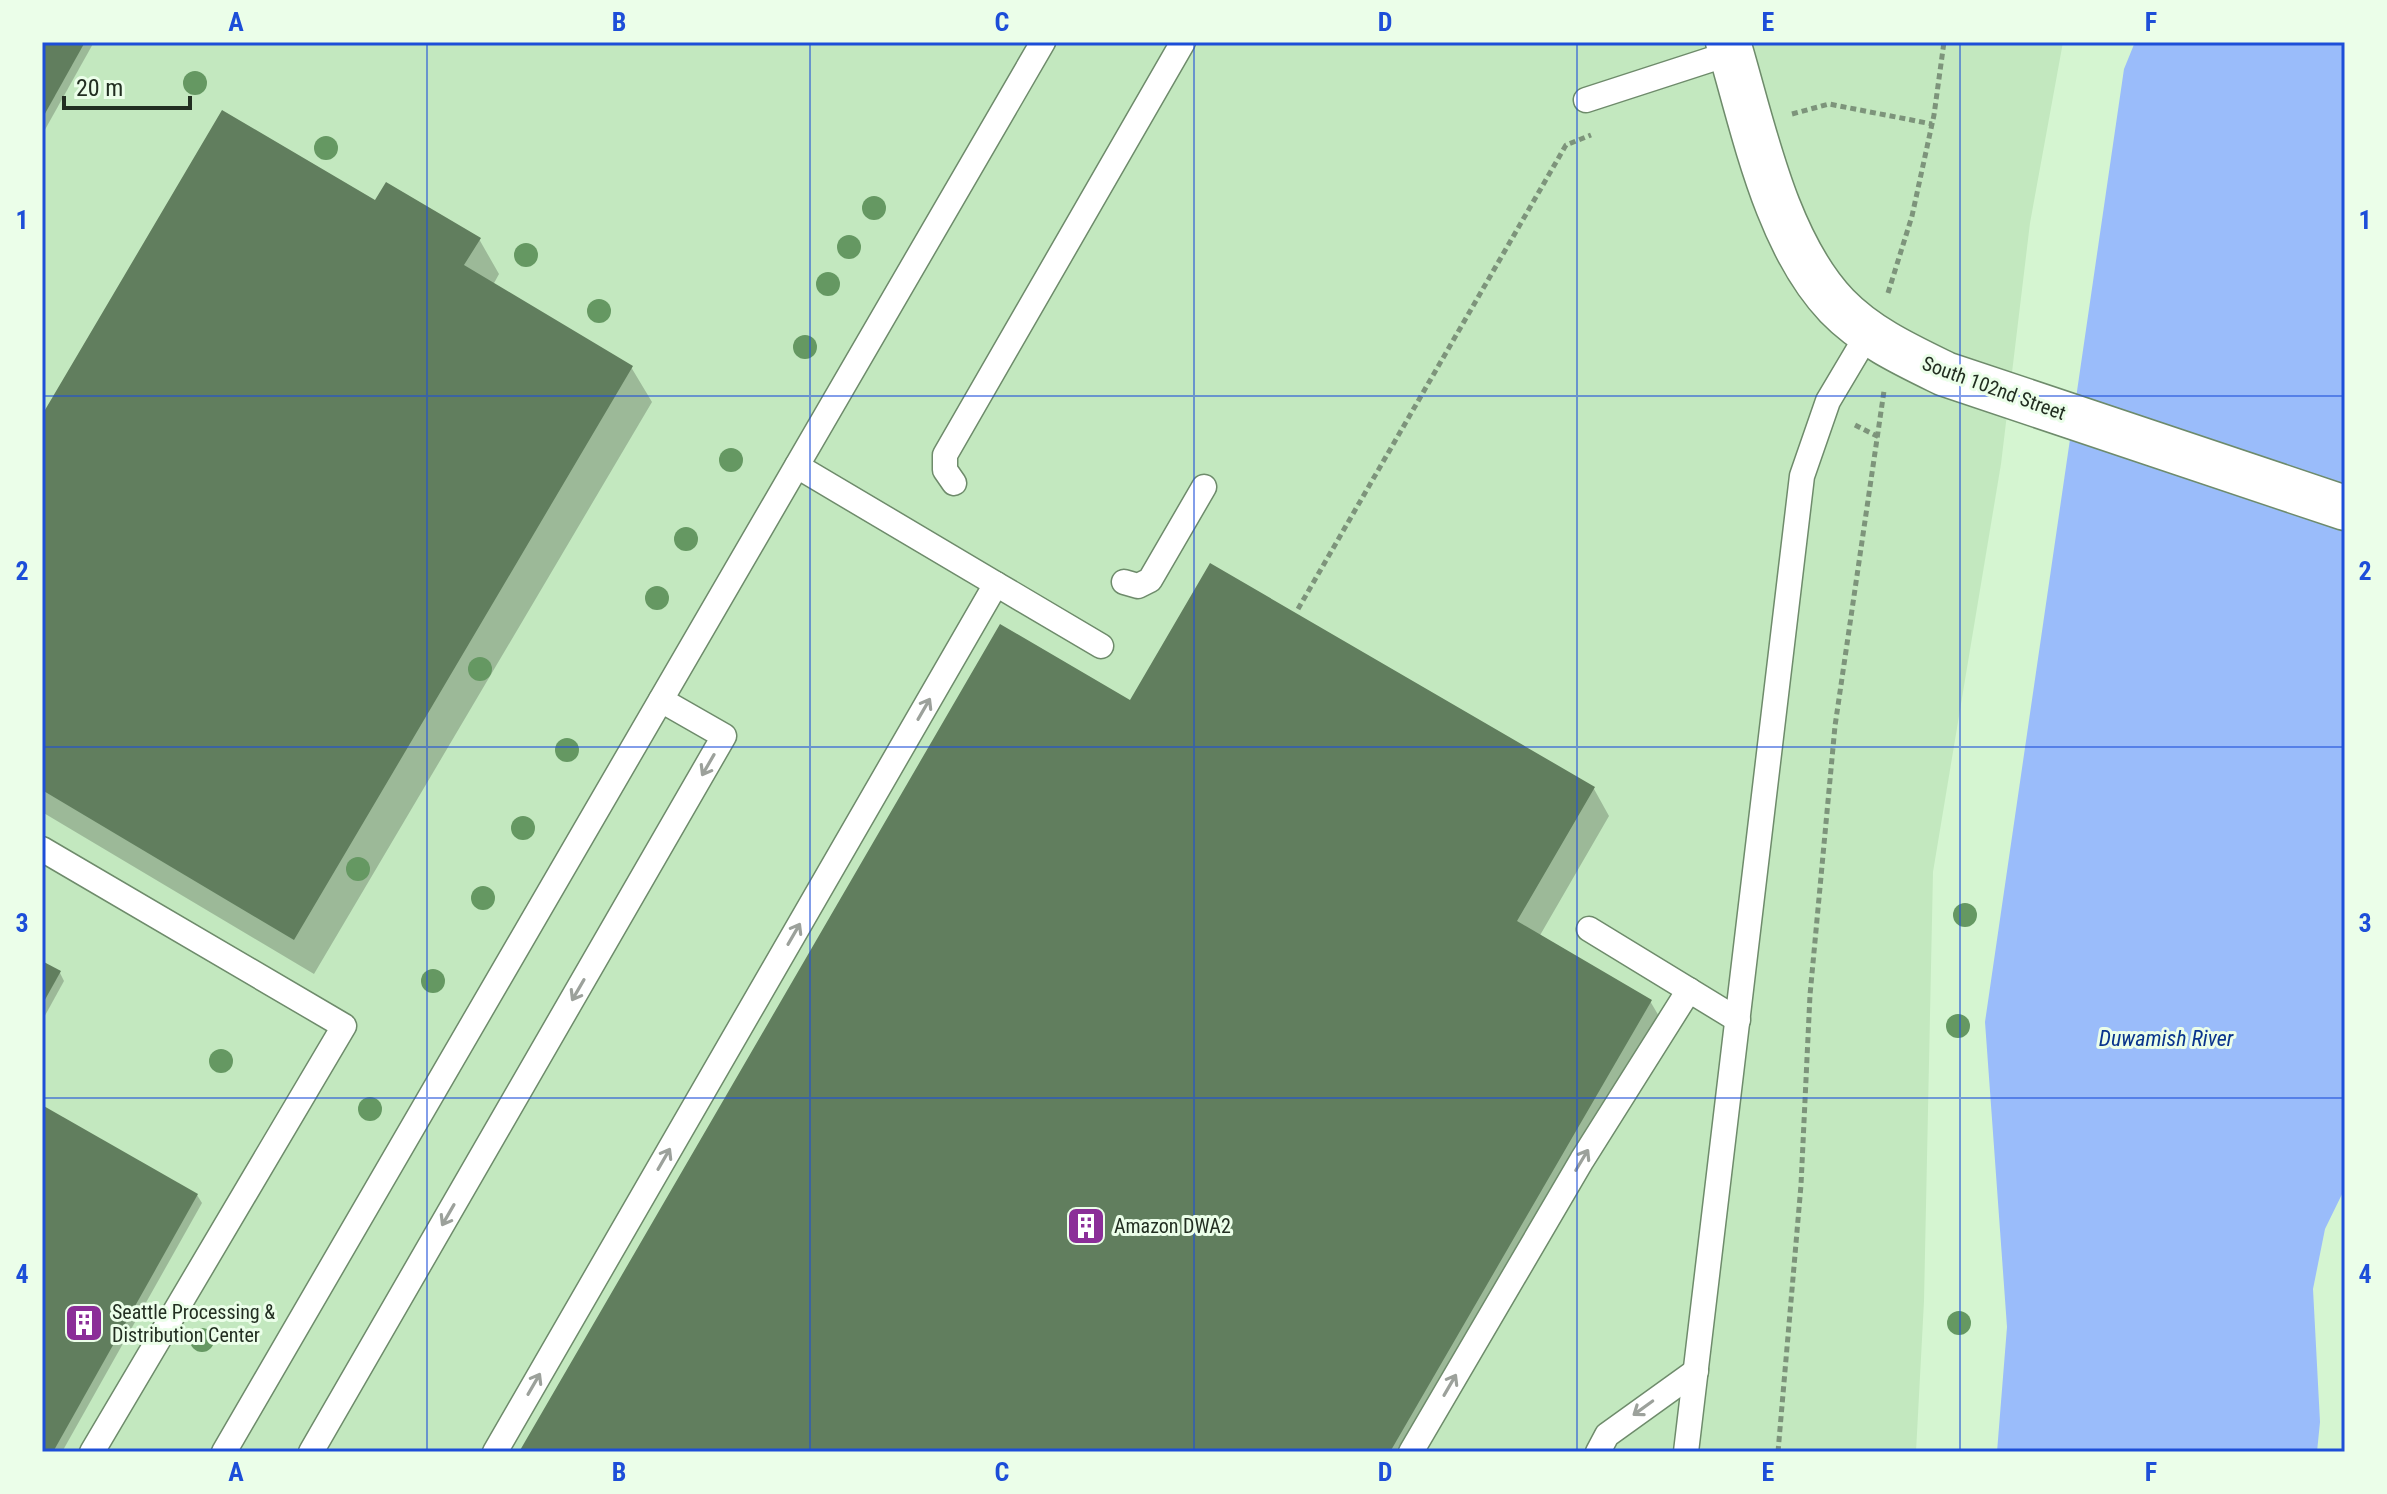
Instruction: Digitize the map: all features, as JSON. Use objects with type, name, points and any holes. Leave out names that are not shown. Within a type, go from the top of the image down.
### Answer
[{"type":"street","name":"South 102nd Street","points":[[1729,47],[1753,127],[1802,258],[1837,306],[1878,316],[1884,344],[1945,374],[2345,508]]},
{"type":"lane","points":[[224,1452],[1043,42]]},
{"type":"lane","points":[[954,483],[945,470],[945,455],[1183,42]]},
{"type":"lane","points":[[1586,100],[1729,47]]},
{"type":"lane","points":[[1686,1452],[1802,476],[1828,401],[1878,316]]},
{"type":"lane","points":[[797,466],[1101,646]]},
{"type":"lane","points":[[1124,582],[1138,586],[1150,580],[1204,487]]},
{"type":"lane","points":[[495,1452],[996,584]]},
{"type":"lane","points":[[311,1452],[724,736],[661,700]]},
{"type":"lane","points":[[42,849],[344,1026],[92,1452]]},
{"type":"lane","points":[[1589,929],[1738,1020]]},
{"type":"lane","points":[[1411,1452],[1582,1160],[1689,990]]},
{"type":"lane","points":[[1598,1452],[1607,1435],[1696,1371]]},
{"type":"path","points":[[1878,316],[1912,216],[1932,124],[1944,42]]},
{"type":"path","points":[[1753,127],[1829,104],[1932,124]]},
{"type":"path","points":[[1298,609],[1566,145],[1598,132]]},
{"type":"path","points":[[1778,1452],[1801,1185],[1810,995],[1835,726],[1884,407]]},
{"type":"shaded area","points":[[42,42],[2063,42],[2030,223],[2001,464],[1933,872],[1924,1301],[1916,1452],[42,1452]]},
{"type":"water","name":"Duwamish River","points":[[2135,42],[2345,42],[2345,1188],[2325,1229],[2313,1289],[2320,1422],[2317,1452],[1997,1452],[2007,1327],[1985,1022],[2124,69]]},
{"type":"building","points":[[42,42],[85,42],[42,119]]},
{"type":"building","points":[[222,110],[375,200],[386,182],[481,238],[464,265],[633,366],[294,940],[42,790],[42,415]]},
{"type":"building","name":"Amazon DWA2","points":[[1210,563],[1595,787],[1517,921],[1652,1000],[1390,1452],[519,1452],[1000,624],[1130,700]]},
{"type":"building","points":[[42,961],[61,971],[42,1005]]},
{"type":"building","name":"Seattle Processing & Distribution Center","points":[[42,1105],[198,1194],[53,1452],[42,1452]]},
{"type":"place","name":"Amazon DWA2","points":[[1086,1226]]},
{"type":"place","name":"Seattle Processing & Distribution Center","points":[[84,1323]]}]
